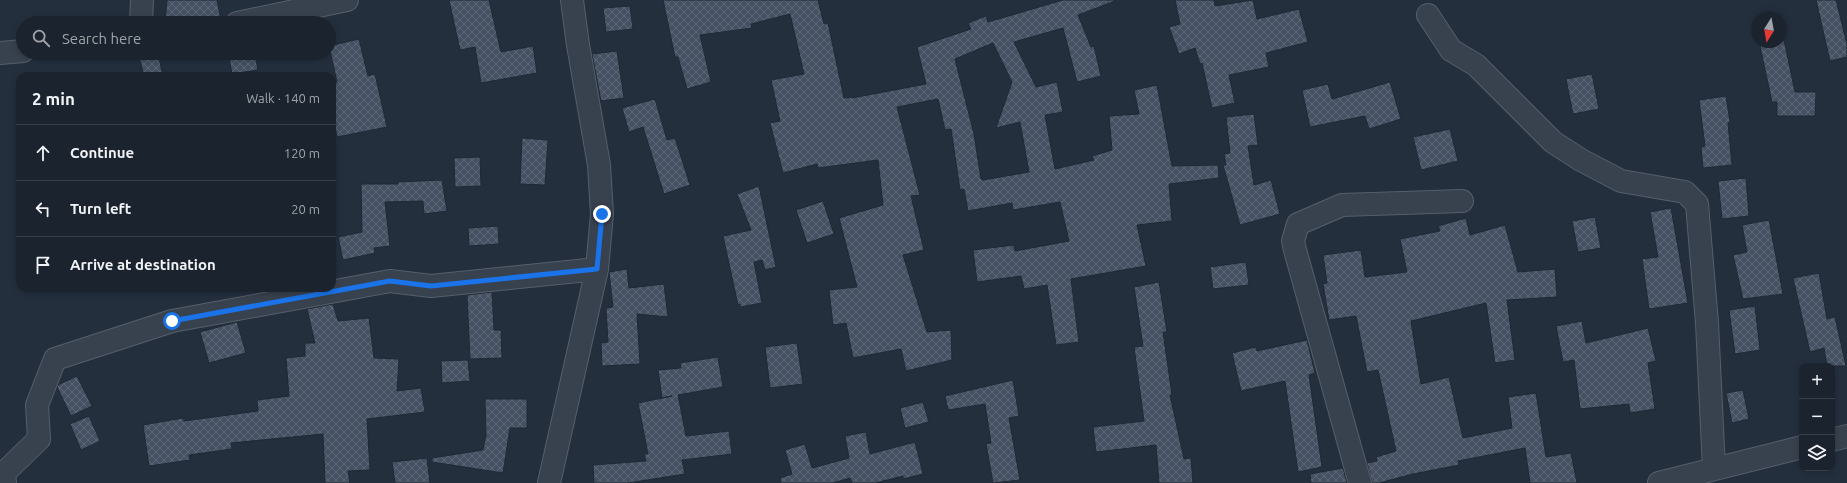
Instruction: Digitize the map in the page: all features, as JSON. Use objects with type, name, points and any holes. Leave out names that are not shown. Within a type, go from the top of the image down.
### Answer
[{"type":"street","points":[[141,16],[142,0]]},
{"type":"street","points":[[271,16],[348,0]]},
{"type":"street","points":[[549,483],[597,269],[602,214],[599,165],[578,45],[572,0]]},
{"type":"street","points":[[1428,15],[1451,50],[1476,65],[1553,142],[1581,160],[1621,181],[1685,192],[1697,204],[1707,323],[1714,469]]},
{"type":"street","points":[[0,53],[16,52]]},
{"type":"street","points":[[1360,483],[1295,250],[1293,241],[1298,224],[1342,205],[1462,201]]},
{"type":"street","points":[[336,291],[390,281],[431,286],[597,269]]},
{"type":"street","points":[[5,483],[4,473],[39,439],[38,405],[54,360],[172,321],[330,292]]},
{"type":"street","points":[[1835,439],[1847,436]]},
{"type":"street","points":[[1659,483],[1799,448]]},
{"type":"building","points":[[167,0],[217,0],[220,16],[166,16]]},
{"type":"building","points":[[449,0],[489,0],[501,52],[533,46],[537,73],[481,83],[475,47],[460,50]]},
{"type":"building","points":[[663,0],[818,0],[824,24],[828,23],[844,98],[852,98],[926,84],[917,47],[971,29],[968,23],[986,16],[988,22],[1063,0],[1114,0],[1115,1],[1078,15],[1091,47],[1094,46],[1101,76],[1077,82],[1063,28],[1014,42],[1036,87],[1057,82],[1063,112],[1045,115],[1055,169],[1094,160],[1092,156],[1112,150],[1109,116],[1139,114],[1134,90],[1157,85],[1172,166],[1218,165],[1219,178],[1169,184],[1172,221],[1137,225],[1146,266],[1071,279],[1079,342],[1056,345],[1047,285],[1024,289],[1021,276],[977,282],[973,250],[1014,245],[1015,251],[1069,241],[1060,202],[1013,210],[1012,203],[968,211],[964,189],[960,190],[951,129],[945,130],[938,99],[897,107],[920,195],[911,196],[924,250],[903,255],[927,332],[951,330],[952,360],[906,371],[901,349],[853,358],[846,323],[833,325],[829,290],[857,287],[839,218],[883,205],[878,160],[818,168],[817,164],[783,173],[770,123],[780,121],[771,80],[804,74],[790,14],[751,24],[752,28],[700,35],[711,82],[687,89],[678,57],[675,57]],"holes":[[[993,43],[1012,82],[996,128],[1020,122],[1029,172],[983,180],[981,179],[974,134],[955,59]]]},
{"type":"building","points":[[1175,0],[1214,0],[1215,6],[1253,0],[1257,19],[1299,9],[1308,42],[1266,53],[1269,67],[1229,75],[1235,103],[1212,108],[1202,63],[1200,64],[1195,48],[1179,54],[1169,27],[1180,24]]},
{"type":"building","points":[[1816,0],[1836,0],[1847,44],[1847,57],[1830,61]]},
{"type":"building","points":[[630,6],[633,29],[606,32],[603,8]]},
{"type":"building","points":[[359,39],[368,76],[375,74],[387,127],[337,137],[337,82],[332,60],[336,60],[336,44]]},
{"type":"building","points":[[1760,48],[1786,48],[1795,92],[1816,92],[1815,116],[1777,116],[1777,102],[1772,102]]},
{"type":"building","points":[[617,51],[624,98],[601,101],[592,54]]},
{"type":"building","points":[[140,60],[160,60],[162,72],[143,72]]},
{"type":"building","points":[[229,60],[256,60],[258,70],[232,72]]},
{"type":"building","points":[[1592,74],[1599,109],[1573,114],[1566,79]]},
{"type":"building","points":[[1390,82],[1401,119],[1369,129],[1365,116],[1310,127],[1302,90],[1328,84],[1332,99]]},
{"type":"building","points":[[1726,96],[1730,122],[1728,123],[1732,165],[1703,168],[1701,147],[1705,146],[1699,100]]},
{"type":"building","points":[[655,99],[667,140],[675,138],[690,185],[664,194],[643,127],[629,132],[622,108]]},
{"type":"building","points":[[1254,114],[1258,145],[1248,146],[1254,185],[1271,180],[1280,214],[1240,225],[1223,165],[1226,165],[1224,154],[1230,153],[1226,117]]},
{"type":"building","points":[[1450,129],[1458,161],[1421,170],[1413,137]]},
{"type":"building","points":[[522,138],[548,140],[545,185],[520,184]]},
{"type":"building","points":[[480,157],[481,186],[455,187],[454,158]]},
{"type":"building","points":[[1746,178],[1749,216],[1722,219],[1718,181]]},
{"type":"building","points":[[442,180],[447,211],[424,214],[423,201],[385,202],[390,246],[374,248],[375,253],[343,260],[338,237],[362,232],[361,184],[398,184],[398,182]]},
{"type":"building","points":[[759,186],[776,267],[765,270],[762,260],[754,262],[762,303],[740,307],[740,304],[738,305],[723,236],[751,230],[737,194]]},
{"type":"building","points":[[823,201],[834,234],[807,243],[796,210]]},
{"type":"building","points":[[1671,208],[1688,303],[1649,309],[1642,259],[1658,257],[1650,212]]},
{"type":"building","points":[[1595,217],[1601,248],[1578,252],[1572,221]]},
{"type":"building","points":[[1466,218],[1470,235],[1505,225],[1518,272],[1555,269],[1557,297],[1507,300],[1515,360],[1495,363],[1486,303],[1411,321],[1421,384],[1449,377],[1463,438],[1512,428],[1508,397],[1536,393],[1546,457],[1571,453],[1577,483],[1530,483],[1525,448],[1458,461],[1459,465],[1413,474],[1379,483],[1372,483],[1367,463],[1377,461],[1376,457],[1396,451],[1378,370],[1367,372],[1356,316],[1329,320],[1323,284],[1327,283],[1323,255],[1361,250],[1365,277],[1407,272],[1400,239],[1440,231],[1438,226]]},
{"type":"building","points":[[1769,220],[1783,294],[1743,299],[1733,255],[1747,252],[1742,225]]},
{"type":"building","points":[[498,226],[499,244],[469,246],[468,228]]},
{"type":"building","points":[[1246,262],[1249,285],[1213,289],[1210,267]]},
{"type":"building","points":[[627,269],[629,288],[664,284],[668,317],[637,314],[640,364],[602,366],[601,343],[608,342],[606,308],[613,307],[609,272]]},
{"type":"building","points":[[1819,273],[1827,319],[1835,317],[1846,366],[1835,366],[1835,363],[1826,363],[1824,348],[1810,352],[1793,278]]},
{"type":"building","points":[[1159,282],[1167,332],[1163,332],[1172,395],[1170,395],[1184,459],[1191,458],[1193,483],[1159,483],[1156,445],[1096,452],[1093,427],[1144,421],[1134,347],[1143,346],[1134,287]]},
{"type":"building","points":[[492,292],[494,330],[501,330],[502,358],[470,359],[467,295]]},
{"type":"building","points":[[333,304],[338,321],[369,318],[374,358],[399,359],[397,391],[421,388],[425,412],[367,419],[370,470],[348,471],[350,483],[325,483],[323,434],[231,443],[232,449],[189,455],[190,460],[149,466],[143,425],[183,418],[184,421],[258,411],[257,400],[289,396],[286,358],[305,356],[305,343],[315,343],[307,309]]},
{"type":"building","points":[[1755,306],[1760,350],[1735,354],[1729,310]]},
{"type":"building","points":[[1582,321],[1586,343],[1648,328],[1656,361],[1648,363],[1655,409],[1630,413],[1629,404],[1580,409],[1574,360],[1563,362],[1556,326]]},
{"type":"building","points":[[237,322],[246,353],[209,363],[200,332]]},
{"type":"building","points":[[1307,340],[1315,373],[1309,375],[1322,467],[1298,472],[1285,381],[1241,391],[1232,353],[1256,347],[1257,351]]},
{"type":"building","points":[[797,343],[803,384],[770,388],[765,347]]},
{"type":"building","points":[[718,357],[723,387],[678,395],[686,436],[729,431],[732,454],[682,460],[685,474],[628,483],[594,483],[593,465],[646,461],[644,454],[648,454],[638,403],[672,396],[662,398],[658,370],[681,368],[680,363]]},
{"type":"building","points":[[468,360],[470,381],[442,383],[441,361]]},
{"type":"building","points":[[77,376],[92,406],[71,416],[57,387],[58,385]]},
{"type":"building","points":[[1013,380],[1019,416],[1009,418],[1020,480],[993,483],[986,444],[991,443],[985,404],[948,410],[945,396]]},
{"type":"building","points":[[1743,390],[1749,419],[1732,423],[1726,393]]},
{"type":"building","points":[[485,399],[527,399],[527,428],[510,428],[503,473],[432,462],[432,458],[483,450],[486,435]]},
{"type":"building","points":[[923,402],[929,422],[905,428],[900,408]]},
{"type":"building","points":[[89,416],[100,441],[81,450],[70,424]]},
{"type":"building","points":[[866,432],[870,454],[915,442],[923,474],[903,479],[903,476],[875,483],[852,483],[850,478],[833,483],[781,483],[780,478],[792,474],[785,450],[805,444],[812,468],[849,458],[845,436]]},
{"type":"building","points":[[427,458],[430,483],[395,483],[392,462]]},
{"type":"building","points":[[1343,468],[1347,483],[1311,483],[1310,474]]},
{"type":"route","points":[[172,321],[390,281],[431,286],[597,269],[602,214]]}]
